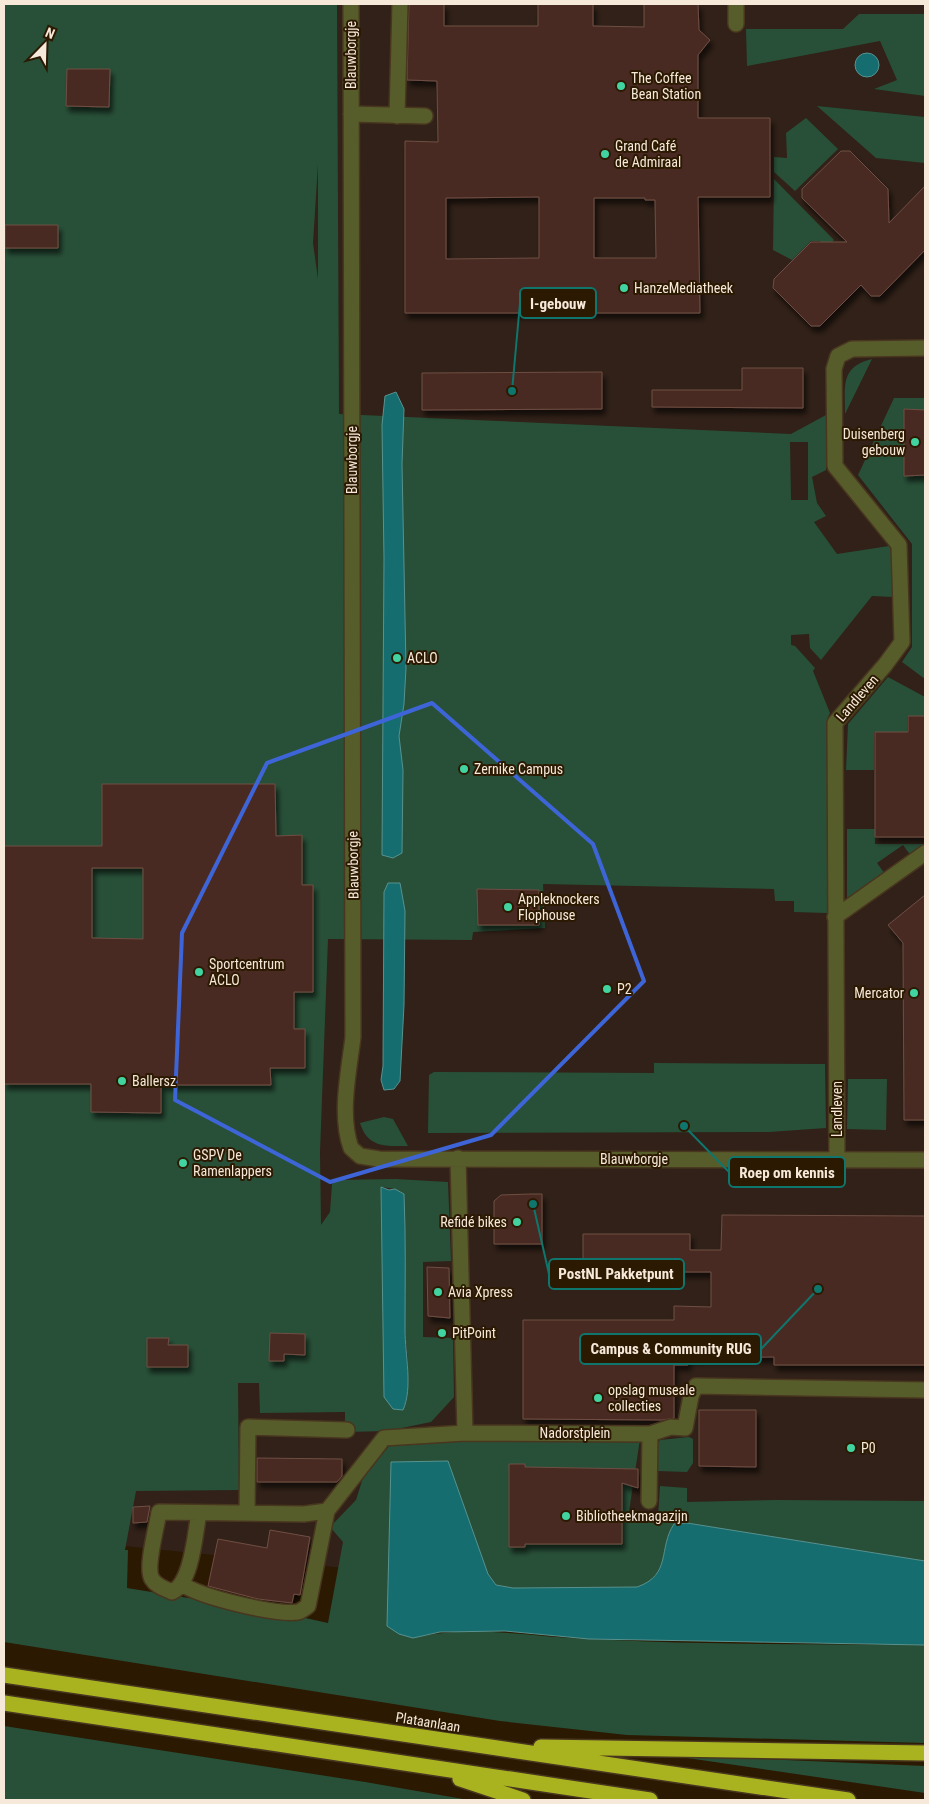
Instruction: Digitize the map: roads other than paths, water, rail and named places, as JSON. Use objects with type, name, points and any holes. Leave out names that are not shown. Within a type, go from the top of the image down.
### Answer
[{"type":"highway","name":"Plataanlaan","points":[[4,1675],[848,1800]]},
{"type":"highway","points":[[4,1703],[650,1800]]},
{"type":"highway","points":[[487,1747],[656,1748],[925,1754]]},
{"type":"highway","points":[[420,1766],[523,1800]]},
{"type":"street","name":"Blauwborgje","points":[[351,4],[354,1007],[346,1105],[348,1141],[354,1153],[367,1158],[925,1160]]},
{"type":"street","points":[[397,116],[400,4]]},
{"type":"street","points":[[736,4],[736,24]]},
{"type":"street","points":[[351,114],[425,116]]},
{"type":"street","name":"Landleven","points":[[837,1159],[834,723],[885,665],[902,642],[900,546],[835,466],[834,369],[838,356],[852,349],[925,348]]},
{"type":"street","points":[[835,917],[925,853]]},
{"type":"street","points":[[458,1158],[466,1433]]},
{"type":"street","name":"Nadorstplein","points":[[327,1511],[384,1438],[466,1433],[650,1434],[671,1427],[685,1428],[691,1396],[696,1386],[925,1390]]},
{"type":"street","points":[[246,1514],[248,1428],[347,1430]]},
{"type":"street","points":[[649,1501],[650,1434]]},
{"type":"street","points":[[182,1584],[207,1596],[277,1610],[299,1612],[308,1606],[327,1511],[304,1514],[159,1512],[150,1565],[151,1578],[158,1586],[172,1592],[180,1588],[182,1584],[187,1574],[200,1513]]},
{"type":"water","points":[[867,53],[875,57],[879,65],[875,73],[867,77],[859,73],[855,65],[859,57]]},
{"type":"water","points":[[396,392],[404,409],[402,464],[406,668],[404,704],[399,736],[403,770],[402,853],[393,858],[382,855],[384,559],[382,425],[385,396]]},
{"type":"water","points":[[388,883],[400,883],[405,911],[404,1005],[400,1081],[394,1089],[384,1090],[381,1080],[383,1066],[384,892]]},
{"type":"water","points":[[381,1187],[389,1190],[395,1189],[404,1194],[405,1330],[408,1392],[403,1410],[393,1409],[384,1397]]},
{"type":"water","points":[[448,1461],[488,1574],[496,1585],[513,1588],[637,1587],[648,1582],[660,1568],[666,1542],[674,1524],[687,1523],[925,1561],[925,1645],[589,1639],[505,1631],[440,1632],[413,1638],[399,1634],[387,1626],[391,1462]]},
{"type":"place","name":"The Coffee Bean Station","points":[[621,86]]},
{"type":"place","name":"Grand Café de Admiraal","points":[[605,154]]},
{"type":"place","name":"HanzeMediatheek","points":[[624,288]]},
{"type":"place","name":"I-gebouw","points":[[512,391]]},
{"type":"place","name":"Duisenberg gebouw","points":[[915,442]]},
{"type":"place","name":"ACLO","points":[[397,658]]},
{"type":"place","name":"Zernike Campus","points":[[464,769]]},
{"type":"place","name":"Appleknockers Flophouse","points":[[508,907]]},
{"type":"place","name":"Sportcentrum ACLO","points":[[199,972]]},
{"type":"place","name":"P2","points":[[607,989]]},
{"type":"place","name":"Mercator","points":[[914,993]]},
{"type":"place","name":"Ballersz","points":[[122,1081]]},
{"type":"place","name":"Roep om kennis","points":[[684,1126]]},
{"type":"place","name":"GSPV De Ramenlappers","points":[[183,1163]]},
{"type":"place","name":"PostNL Pakketpunt","points":[[533,1204]]},
{"type":"place","name":"Refidé bikes","points":[[517,1222]]},
{"type":"place","name":"Campus & Community RUG","points":[[818,1289]]},
{"type":"place","name":"Avia Xpress","points":[[438,1292]]},
{"type":"place","name":"PitPoint","points":[[442,1333]]},
{"type":"place","name":"opslag museale collecties","points":[[598,1398]]},
{"type":"place","name":"P0","points":[[851,1448]]},
{"type":"place","name":"Bibliotheekmagazijn","points":[[566,1516]]}]
